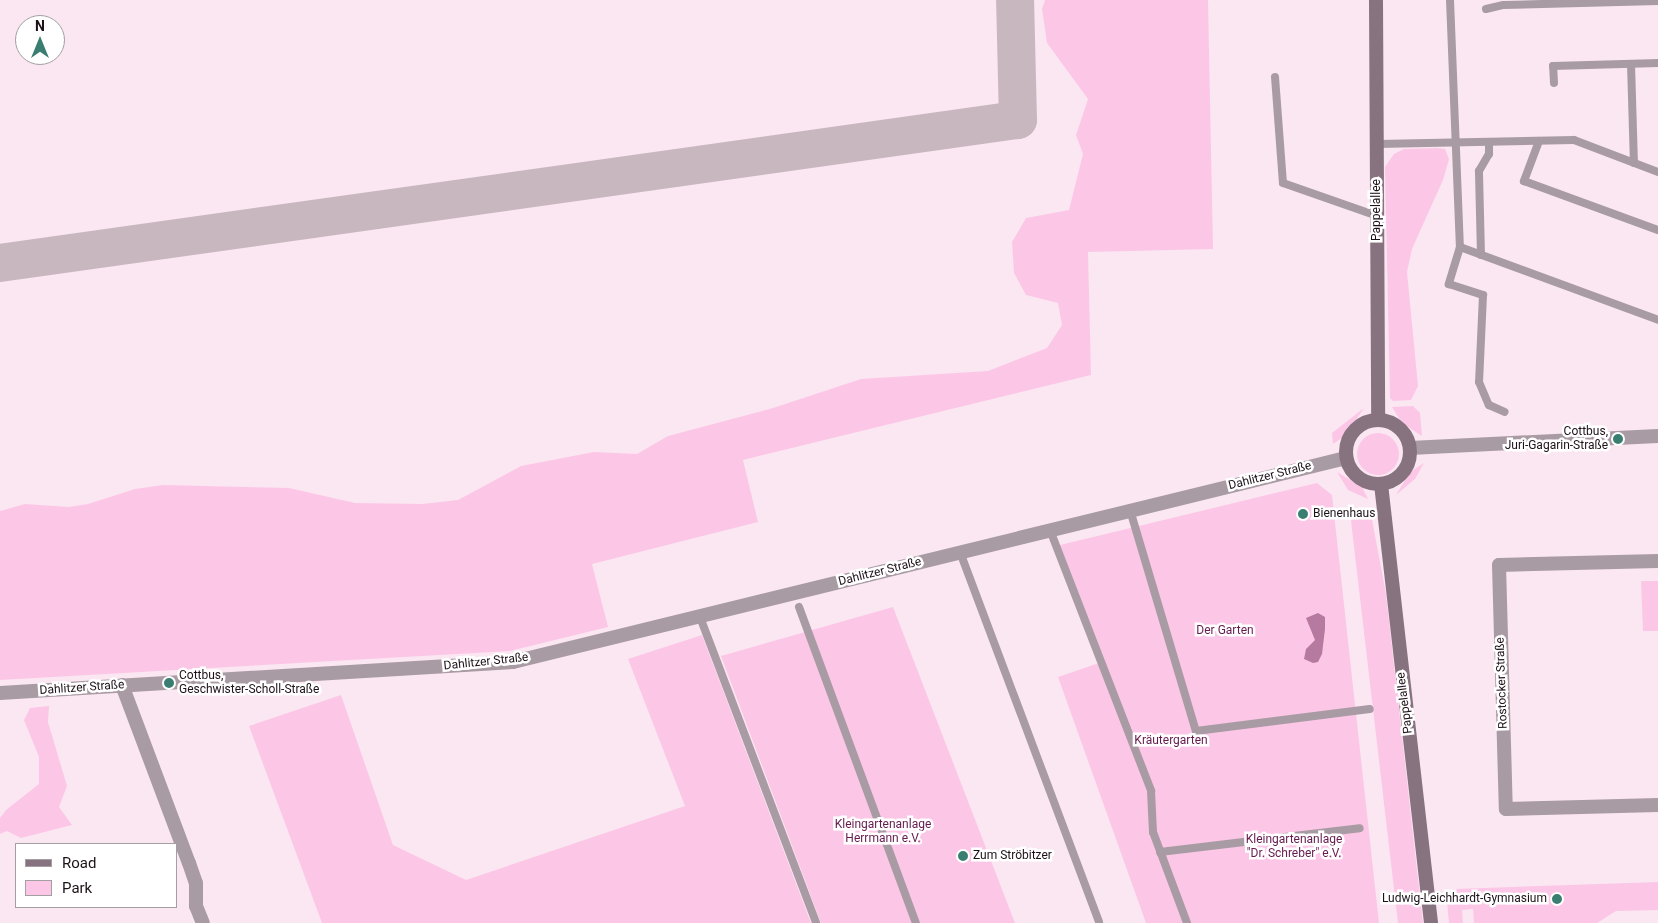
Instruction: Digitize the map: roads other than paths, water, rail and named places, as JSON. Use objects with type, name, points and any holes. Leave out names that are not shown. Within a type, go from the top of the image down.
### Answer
[{"type":"main road","name":"Pappelallee","points":[[1376,0],[1378,420]]},
{"type":"main road","points":[[1378,420],[1400,429],[1410,448],[1403,471],[1381,484],[1366,481],[1356,475],[1346,458],[1348,438],[1354,430],[1378,420]]},
{"type":"main road","name":"Pappelallee","points":[[1381,484],[1431,923]]},
{"type":"street","points":[[1410,448],[1658,436]]},
{"type":"street","name":"Dahlitzer Straße","points":[[0,693],[513,662],[1346,458]]},
{"type":"street","name":"Rostocker Straße","points":[[1658,561],[1498,565],[1506,809],[1658,805]]},
{"type":"street","points":[[122,685],[196,883],[196,906],[203,923]]},
{"type":"lane","points":[[1450,0],[1454,143],[1460,247],[1449,284],[1483,295],[1479,382],[1489,405],[1505,412]]},
{"type":"lane","points":[[1486,9],[1504,5],[1658,1]]},
{"type":"lane","points":[[1554,83],[1553,66],[1658,63]]},
{"type":"lane","points":[[1631,64],[1634,163]]},
{"type":"lane","points":[[1275,77],[1283,183],[1377,216]]},
{"type":"lane","points":[[1378,144],[1574,140],[1658,172]]},
{"type":"lane","points":[[1539,141],[1524,181],[1658,230]]},
{"type":"lane","points":[[1481,254],[1479,170],[1489,154],[1489,142]]},
{"type":"lane","points":[[1460,247],[1658,320]]},
{"type":"lane","points":[[1130,510],[1196,731],[1370,709]]},
{"type":"lane","points":[[1050,530],[1150,791],[1153,832],[1187,923]]},
{"type":"lane","points":[[960,552],[1099,922]]},
{"type":"lane","points":[[799,607],[916,923]]},
{"type":"lane","points":[[700,617],[816,923]]},
{"type":"lane","points":[[1160,852],[1360,828]]},
{"type":"place","name":"Cottbus, Juri-Gagarin-Straße","points":[[1618,439]]},
{"type":"place","name":"Bienenhaus","points":[[1303,514]]},
{"type":"place","name":"Cottbus, Geschwister-Scholl-Straße","points":[[169,683]]},
{"type":"place","name":"Zum Ströbitzer","points":[[963,856]]},
{"type":"place","name":"Ludwig-Leichhardt-Gymnasium","points":[[1557,899]]},
{"type":"park label","name":"Der Garten","points":[[1225,631]]},
{"type":"park label","name":"Kräutergarten","points":[[1171,741]]},
{"type":"park label","name":"Kleingartenanlage Herrmann e.V.","points":[[883,832]]},
{"type":"park label","name":"Kleingartenanlage \"Dr. Schreber\" e.V.","points":[[1294,847]]}]
